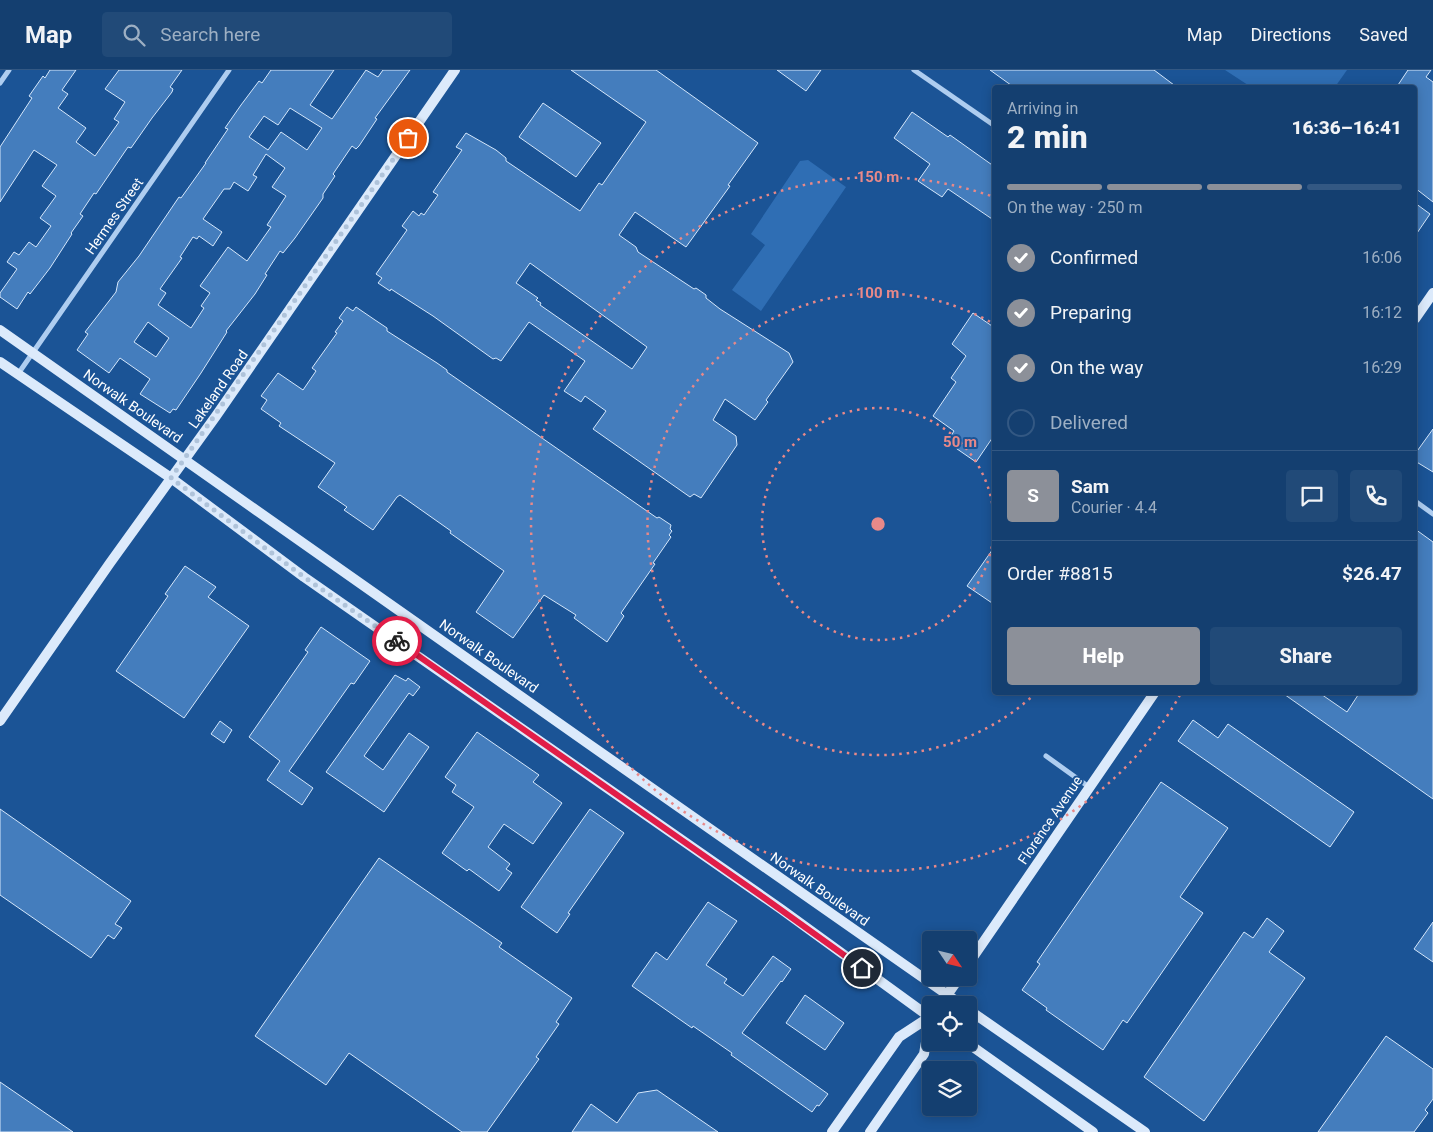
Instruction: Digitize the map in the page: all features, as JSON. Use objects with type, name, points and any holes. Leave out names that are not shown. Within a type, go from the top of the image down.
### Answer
[{"type":"main road","name":"Lakeland Road","points":[[0,722],[186,459],[455,70]]},
{"type":"main road","points":[[1417,316],[1433,293]]},
{"type":"main road","name":"Norwalk Boulevard","points":[[0,330],[947,995]]},
{"type":"main road","points":[[0,362],[171,478],[304,577],[770,902],[922,1011]]},
{"type":"main road","name":"Florence Avenue","points":[[978,950],[1152,695]]},
{"type":"main road","points":[[947,995],[953,986]]},
{"type":"main road","points":[[977,1016],[1145,1132]]},
{"type":"main road","points":[[832,1132],[899,1037],[922,1023]]},
{"type":"main road","points":[[977,1050],[1093,1132]]},
{"type":"main road","points":[[870,1132],[925,1051]]},
{"type":"street","points":[[0,83],[9,70]]},
{"type":"street","name":"Hermes Street","points":[[18,374],[229,70]]},
{"type":"street","points":[[914,70],[992,124]]},
{"type":"street","points":[[1417,502],[1433,514]]},
{"type":"street","points":[[1046,756],[1089,786]]},
{"type":"shaded area","points":[[1225,70],[1347,70],[1336,85],[1248,85]]},
{"type":"shaded area","points":[[808,160],[846,187],[761,311],[732,290],[765,245],[751,234],[800,161]]},
{"type":"building","points":[[50,70],[76,70],[62,90],[68,94],[58,108],[86,128],[76,142],[95,156],[119,122],[114,119],[125,102],[105,89],[119,70],[182,70],[170,87],[173,89],[172,92],[131,148],[128,147],[96,194],[94,193],[80,214],[83,216],[50,268],[30,294],[28,292],[17,309],[0,297],[0,293],[17,269],[7,262],[14,252],[19,255],[29,242],[36,247],[51,226],[40,218],[56,196],[42,186],[57,165],[34,150],[0,202],[0,147],[32,98],[29,96],[43,76],[45,78]]},
{"type":"building","points":[[271,70],[334,70],[310,105],[332,119],[366,70],[378,77],[383,70],[410,70],[375,118],[377,119],[359,146],[356,149],[352,146],[333,174],[335,176],[323,194],[323,198],[283,253],[280,251],[255,294],[226,331],[176,410],[173,409],[170,413],[140,394],[150,379],[120,358],[109,373],[77,350],[88,334],[85,332],[116,292],[118,282],[206,163],[228,129],[225,128],[241,105],[259,81],[262,83]],"holes":[[[290,108],[322,128],[307,150],[281,132],[268,150],[249,137],[264,116],[278,125]],[[266,154],[285,168],[272,187],[286,196],[267,225],[271,227],[247,261],[228,247],[200,286],[210,293],[201,306],[204,308],[191,328],[158,305],[166,293],[160,289],[182,258],[180,257],[193,237],[197,239],[199,236],[213,246],[222,232],[203,219],[224,189],[230,189],[234,182],[248,191],[257,177],[253,175]],[[148,322],[169,338],[156,357],[134,342]]]},
{"type":"building","points":[[571,70],[656,70],[758,143],[686,247],[635,212],[619,235],[636,247],[638,252],[706,295],[706,298],[720,309],[789,353],[793,362],[766,400],[768,402],[755,420],[725,399],[713,420],[736,436],[737,445],[701,498],[694,494],[690,497],[593,429],[606,411],[585,396],[581,402],[564,391],[585,361],[529,322],[501,361],[496,358],[493,359],[433,316],[391,289],[390,291],[378,283],[382,278],[376,274],[407,230],[402,226],[413,211],[419,216],[421,213],[424,215],[438,195],[433,192],[462,150],[456,147],[466,133],[496,150],[506,158],[506,161],[580,211],[599,183],[602,185],[646,122]],"holes":[[[530,263],[647,347],[632,369],[540,305],[541,303],[536,300],[538,298],[516,283]]]},
{"type":"building","points":[[777,70],[821,70],[806,91]]},
{"type":"building","points":[[990,70],[1154,70],[1174,85],[1011,85]]},
{"type":"building","points":[[1408,70],[1431,70],[1426,77],[1433,82],[1433,202],[1417,190],[1417,85],[1398,85]]},
{"type":"building","points":[[543,103],[601,143],[576,177],[519,137]]},
{"type":"building","points":[[912,112],[948,137],[950,135],[992,165],[992,219],[948,189],[942,197],[918,181],[930,164],[894,138]]},
{"type":"building","points":[[1417,204],[1430,214],[1417,233]]},
{"type":"building","points":[[347,307],[353,311],[356,307],[387,328],[387,331],[437,363],[447,372],[657,518],[659,517],[671,525],[670,529],[672,531],[669,535],[671,537],[621,613],[624,616],[607,642],[574,618],[576,615],[544,595],[513,638],[476,612],[504,571],[400,495],[373,530],[344,510],[347,507],[318,487],[335,463],[279,426],[281,423],[261,409],[267,400],[261,396],[278,373],[303,390],[316,371],[312,368],[337,333],[335,332],[343,321],[339,318]]},
{"type":"building","points":[[973,313],[992,326],[992,438],[976,462],[947,442],[954,431],[933,416],[956,382],[951,378],[966,356],[952,344]]},
{"type":"building","points":[[1433,429],[1433,472],[1417,462],[1417,451]]},
{"type":"building","points":[[1417,530],[1433,542],[1433,799],[1285,695],[1322,695],[1347,712],[1358,695],[1417,695]]},
{"type":"building","points":[[992,550],[992,603],[967,586]]},
{"type":"building","points":[[185,566],[216,587],[208,597],[249,626],[184,718],[116,671],[168,596],[165,594]]},
{"type":"building","points":[[321,627],[370,661],[354,684],[351,683],[289,771],[313,788],[302,805],[267,780],[280,761],[249,737],[308,652],[305,650]]},
{"type":"building","points":[[395,675],[406,681],[408,678],[420,687],[413,696],[409,693],[364,756],[383,770],[409,733],[429,747],[384,812],[326,772]]},
{"type":"building","points":[[1193,720],[1218,738],[1228,724],[1354,812],[1330,847],[1178,741]]},
{"type":"building","points":[[220,721],[232,730],[224,743],[211,734]]},
{"type":"building","points":[[477,732],[539,775],[533,782],[562,803],[533,844],[504,824],[488,847],[510,864],[506,869],[512,873],[499,891],[469,869],[467,871],[442,853],[474,807],[452,792],[456,785],[445,777]]},
{"type":"building","points":[[1161,782],[1228,828],[1180,897],[1203,913],[1127,1023],[1123,1020],[1103,1050],[1046,1010],[1047,1008],[1022,990],[1040,964],[1037,962]]},
{"type":"building","points":[[0,809],[131,901],[115,924],[122,928],[114,939],[108,935],[91,958],[0,895]]},
{"type":"building","points":[[590,809],[624,833],[568,913],[570,914],[557,933],[521,907]]},
{"type":"building","points":[[379,858],[502,943],[499,947],[572,998],[556,1022],[559,1024],[536,1057],[539,1059],[487,1132],[462,1132],[349,1053],[326,1085],[255,1036]]},
{"type":"building","points":[[708,902],[737,921],[706,965],[727,979],[724,983],[743,996],[773,956],[791,969],[742,1033],[828,1094],[812,1112],[731,1055],[732,1053],[632,986],[656,952],[667,960]]},
{"type":"building","points":[[1267,918],[1284,931],[1269,952],[1305,978],[1204,1121],[1144,1077],[1244,932],[1253,938]]},
{"type":"building","points":[[1433,922],[1433,962],[1414,949]]},
{"type":"building","points":[[805,995],[844,1023],[825,1050],[786,1023]]},
{"type":"building","points":[[1386,1036],[1433,1069],[1433,1099],[1425,1110],[1428,1113],[1414,1132],[1318,1132]]},
{"type":"building","points":[[0,1082],[73,1132],[0,1132]]},
{"type":"building","points":[[657,1090],[718,1132],[572,1132],[591,1104],[617,1123],[638,1093]]},
{"type":"way so far","points":[[397,641],[304,577],[171,478],[408,138]]},
{"type":"route","points":[[397,641],[862,968]]}]
